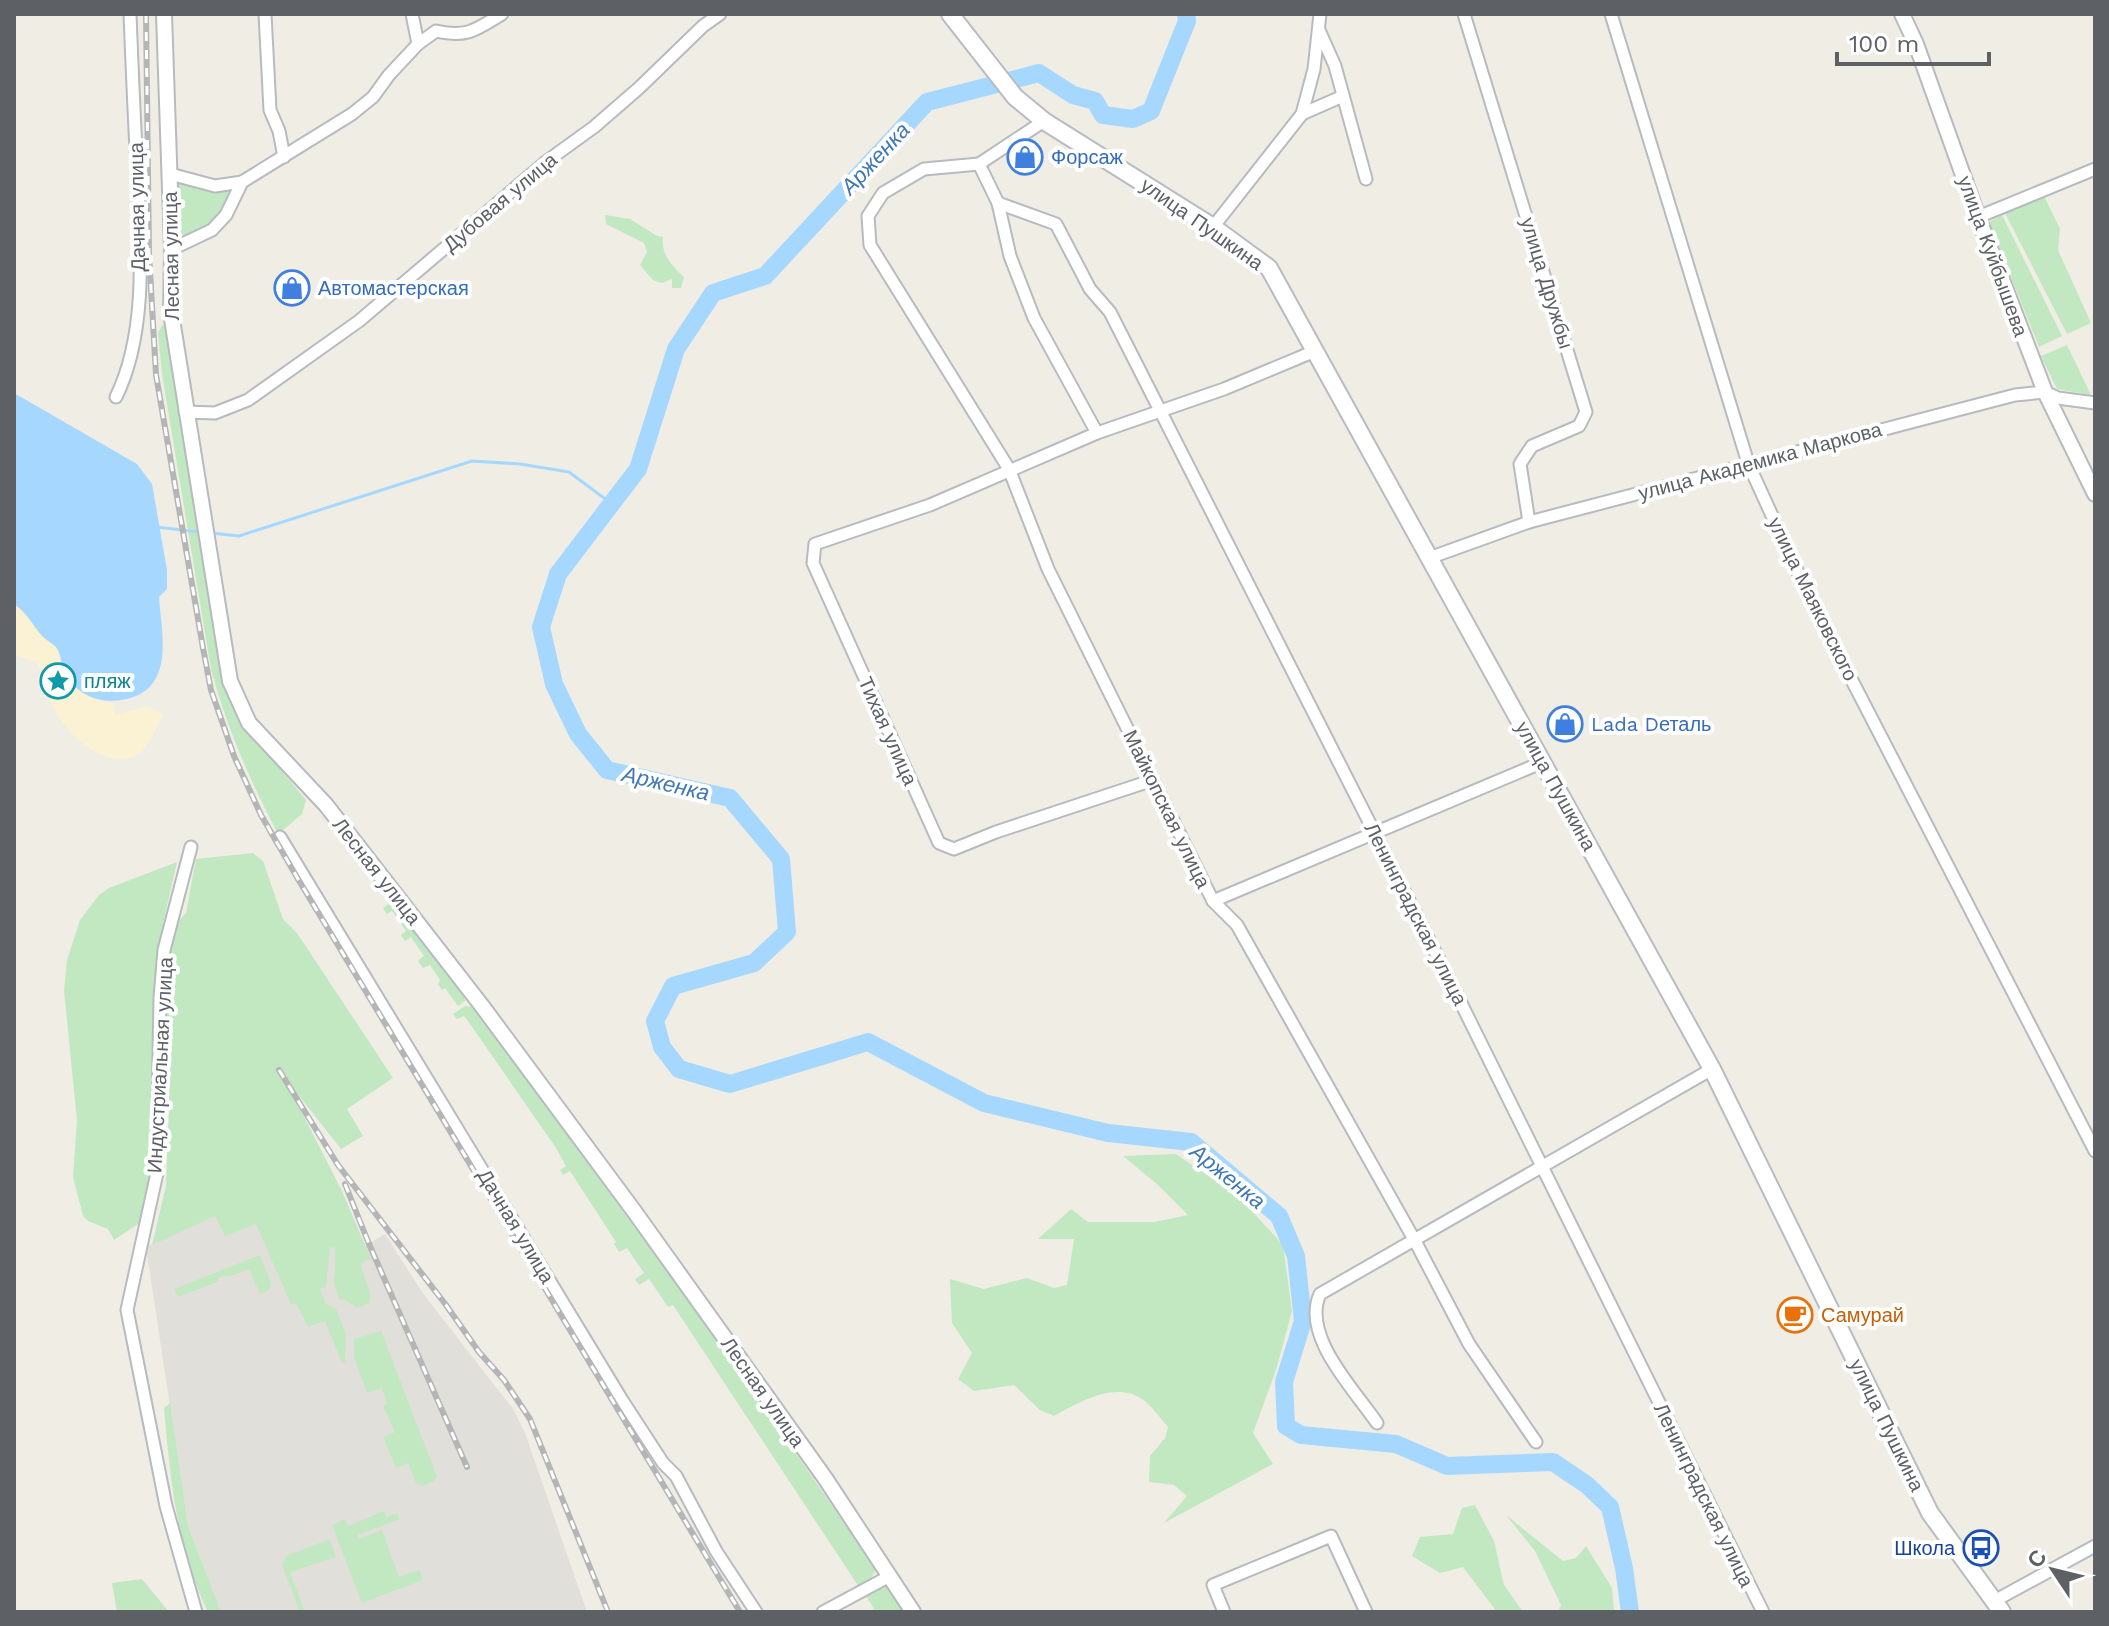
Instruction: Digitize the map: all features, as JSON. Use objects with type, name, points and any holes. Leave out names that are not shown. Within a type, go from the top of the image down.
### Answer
[{"type":"main road","name":"улица Пушкина","points":[[950,14],[1015,97],[1044,121],[1213,227],[1269,268],[1712,1069],[1930,1513],[1999,1606]]},
{"type":"street","name":"Дачная улица","points":[[116,397],[128,368],[138,319],[139,229],[130,14]]},
{"type":"street","name":"Лесная улица","points":[[164,14],[172,249],[171,313],[230,681],[249,723],[326,805],[482,1006],[738,1355],[825,1478],[913,1612]]},
{"type":"street","points":[[265,14],[270,110],[279,131],[284,157]]},
{"type":"street","points":[[412,14],[418,44]]},
{"type":"street","points":[[170,174],[215,186],[242,182],[352,114],[373,97],[418,44],[436,31],[457,35],[477,29],[502,14]]},
{"type":"street","name":"Дубовая улица","points":[[185,412],[215,413],[248,400],[359,321],[547,161],[605,117],[703,26],[720,14]]},
{"type":"street","points":[[1213,227],[1302,114],[1314,69],[1320,14]]},
{"type":"street","name":"улица Дружбы","points":[[1464,14],[1586,412],[1579,426],[1532,446],[1520,464],[1529,522]]},
{"type":"street","name":"улица Маяковского","points":[[1611,14],[1748,463],[1811,601],[2095,1151]]},
{"type":"street","name":"улица Куйбышева","points":[[1902,14],[1916,44],[2045,392],[2095,494]]},
{"type":"street","points":[[1319,30],[1335,66],[1366,179]]},
{"type":"street","points":[[1302,114],[1343,96]]},
{"type":"street","points":[[1044,121],[979,164],[998,203],[1010,256],[1034,318],[1097,433]]},
{"type":"street","name":"Майкопская улица","points":[[979,164],[924,169],[883,193],[868,216],[870,245],[1009,469],[1048,569],[1213,901],[1237,925],[1415,1241],[1469,1344],[1536,1442]]},
{"type":"street","points":[[1978,217],[2095,169]]},
{"type":"street","points":[[172,249],[219,224],[242,182]]},
{"type":"street","name":"Ленинградская улица","points":[[998,203],[1056,224],[1090,289],[1110,312],[1374,831],[1763,1612]]},
{"type":"street","points":[[1009,469],[1097,433],[1224,389],[1315,351]]},
{"type":"street","name":"улица Академика Маркова","points":[[1429,558],[1529,522],[2015,395],[2045,392],[2058,398],[2095,403]]},
{"type":"street","name":"Тихая улица","points":[[1009,469],[930,505],[815,544],[813,563],[939,843],[954,849],[1153,780]]},
{"type":"street","points":[[1213,901],[1543,762]]},
{"type":"street","name":"Дачная улица","points":[[280,837],[622,1400],[663,1463],[676,1476],[716,1551],[756,1612]]},
{"type":"street","name":"Индустриальная улица","points":[[191,847],[164,950],[160,998],[157,1173],[127,1310],[166,1506],[196,1612]]},
{"type":"street","points":[[1377,1423],[1321,1343],[1314,1308],[1320,1294],[1712,1069]]},
{"type":"street","points":[[1224,1612],[1213,1585],[1331,1536],[1366,1612]]},
{"type":"street","points":[[1999,1606],[2095,1546]]},
{"type":"street","points":[[823,1612],[888,1577]]},
{"type":"shaded area","points":[[216,1215],[365,1246],[385,1234],[422,1292],[513,1409],[525,1433],[587,1612],[221,1612],[188,1526],[146,1247]]},
{"type":"green space","points":[[179,182],[232,191],[217,223],[185,237],[181,233]]},
{"type":"green space","points":[[2044,196],[2060,229],[2058,250],[2091,323],[2067,334],[2005,213]]},
{"type":"green space","points":[[605,215],[630,219],[663,237],[666,255],[684,277],[681,288],[672,288],[672,279],[662,283],[653,280],[640,265],[647,252],[644,243],[606,224]]},
{"type":"green space","points":[[2002,215],[2062,336],[2039,347],[1989,222]]},
{"type":"green space","points":[[162,325],[169,334],[174,383],[216,637],[262,747],[306,800],[302,814],[283,830],[276,830],[248,771],[211,669],[162,374],[158,333]]},
{"type":"green space","points":[[2067,345],[2091,395],[2057,389],[2041,356]]},
{"type":"green space","points":[[253,853],[263,861],[283,919],[297,933],[393,1078],[347,1109],[363,1136],[341,1149],[300,1097],[295,1099],[342,1191],[371,1259],[360,1263],[371,1296],[369,1303],[357,1308],[344,1299],[340,1300],[333,1280],[335,1247],[330,1248],[326,1287],[320,1289],[326,1304],[336,1309],[346,1334],[345,1362],[342,1363],[325,1321],[308,1327],[296,1303],[291,1305],[256,1224],[225,1236],[215,1216],[152,1245],[166,1186],[169,950],[175,925],[186,913],[196,859]]},
{"type":"green space","points":[[177,862],[157,964],[154,1102],[150,1121],[152,1165],[141,1222],[114,1240],[108,1229],[83,1216],[73,1177],[77,1120],[64,990],[67,960],[80,920],[99,895],[109,888]]},
{"type":"green space","points":[[376,877],[464,996],[465,1001],[458,1006],[445,988],[442,990],[438,984],[440,980],[430,965],[423,968],[418,961],[424,956],[411,937],[405,941],[401,935],[406,931],[392,911],[387,914],[383,908],[389,904],[371,878]]},
{"type":"green space","points":[[465,1006],[472,1007],[690,1301],[876,1569],[870,1580],[859,1587],[673,1305],[668,1307],[649,1279],[639,1285],[635,1279],[644,1273],[627,1248],[619,1252],[614,1244],[616,1242],[570,1171],[563,1175],[560,1170],[566,1166],[556,1148],[468,1021],[464,1016],[457,1019],[453,1014]]},
{"type":"green space","points":[[1176,1154],[1239,1197],[1283,1245],[1292,1311],[1276,1370],[1253,1433],[1273,1464],[1164,1523],[1187,1496],[1174,1485],[1149,1482],[1150,1456],[1165,1438],[1168,1427],[1156,1412],[1142,1399],[1120,1392],[1097,1396],[1054,1416],[1040,1410],[1014,1385],[974,1391],[958,1379],[972,1353],[952,1323],[950,1279],[984,1289],[1027,1278],[1054,1288],[1067,1285],[1074,1239],[1038,1239],[1071,1209],[1088,1222],[1155,1222],[1188,1215],[1123,1156]]},
{"type":"green space","points":[[260,1255],[271,1283],[269,1290],[260,1294],[249,1269],[218,1278],[219,1281],[178,1297],[174,1289]]},
{"type":"green space","points":[[381,1331],[437,1477],[422,1486],[416,1483],[408,1463],[396,1468],[383,1437],[395,1432],[383,1406],[387,1404],[382,1388],[367,1393],[354,1357],[354,1339]]},
{"type":"green space","points":[[170,1403],[188,1526],[221,1612],[208,1612],[197,1588],[182,1538],[172,1487],[164,1408]]},
{"type":"green space","points":[[1475,1505],[1494,1541],[1504,1585],[1523,1612],[1497,1612],[1463,1567],[1440,1573],[1412,1556],[1420,1537],[1453,1534],[1462,1508]]},
{"type":"green space","points":[[384,1511],[386,1517],[397,1513],[399,1519],[358,1535],[359,1539],[382,1530],[399,1577],[419,1570],[423,1580],[362,1603],[332,1525],[345,1519],[348,1526]]},
{"type":"green space","points":[[1506,1515],[1563,1561],[1576,1558],[1586,1546],[1612,1588],[1614,1612],[1558,1612],[1561,1605],[1535,1551]]},
{"type":"green space","points":[[330,1539],[336,1557],[290,1572],[305,1612],[300,1612],[282,1565],[286,1556]]},
{"type":"green space","points":[[142,1579],[169,1612],[117,1612],[112,1583]]},
{"type":"green space","points":[[885,1584],[905,1612],[876,1612],[866,1596],[830,1612]]},
{"type":"sand","name":"пляж","points":[[14,604],[26,612],[43,637],[58,649],[62,668],[98,700],[115,704],[115,715],[147,706],[163,714],[145,747],[134,756],[121,759],[107,757],[81,742],[70,731],[54,709],[37,662],[14,655]]},
{"type":"water","points":[[14,393],[137,464],[152,484],[167,570],[167,589],[159,597],[163,638],[161,666],[148,688],[136,696],[107,701],[80,691],[66,676],[56,647],[14,604]]},
{"type":"waterway","name":"Арженка","points":[[1186,14],[1187,21],[1151,111],[1133,119],[1103,115],[1095,101],[1073,95],[1039,73],[927,102],[765,276],[713,293],[676,349],[638,469],[558,574],[541,627],[554,684],[578,734],[607,770],[730,798],[781,859],[787,932],[754,963],[673,986],[655,1021],[662,1047],[679,1069],[730,1084],[868,1042],[984,1103],[1108,1133],[1191,1142],[1279,1216],[1296,1256],[1303,1321],[1284,1382],[1286,1426],[1301,1435],[1396,1444],[1447,1466],[1553,1462],[1587,1485],[1610,1507],[1630,1612]]},
{"type":"waterway","points":[[211,533],[239,536],[472,461],[520,464],[569,472],[612,504]]},
{"type":"waterway","points":[[156,527],[200,532]]},
{"type":"railway","points":[[146,14],[149,254],[156,375],[211,690],[234,756],[261,815],[298,879],[740,1612]]},
{"type":"railway","points":[[279,1070],[338,1165],[479,1352],[504,1380],[530,1419],[608,1612]]},
{"type":"railway","points":[[345,1184],[467,1467]]},
{"type":"place","name":"Форсаж","points":[[1025,157]]},
{"type":"place","name":"Автомастерская","points":[[292,288]]},
{"type":"place","name":"пляж","points":[[58,681]]},
{"type":"place","name":"Lada Dеталь","points":[[1565,724]]},
{"type":"place","name":"Самурай","points":[[1795,1315]]},
{"type":"place","name":"Школа","points":[[1981,1548]]}]
